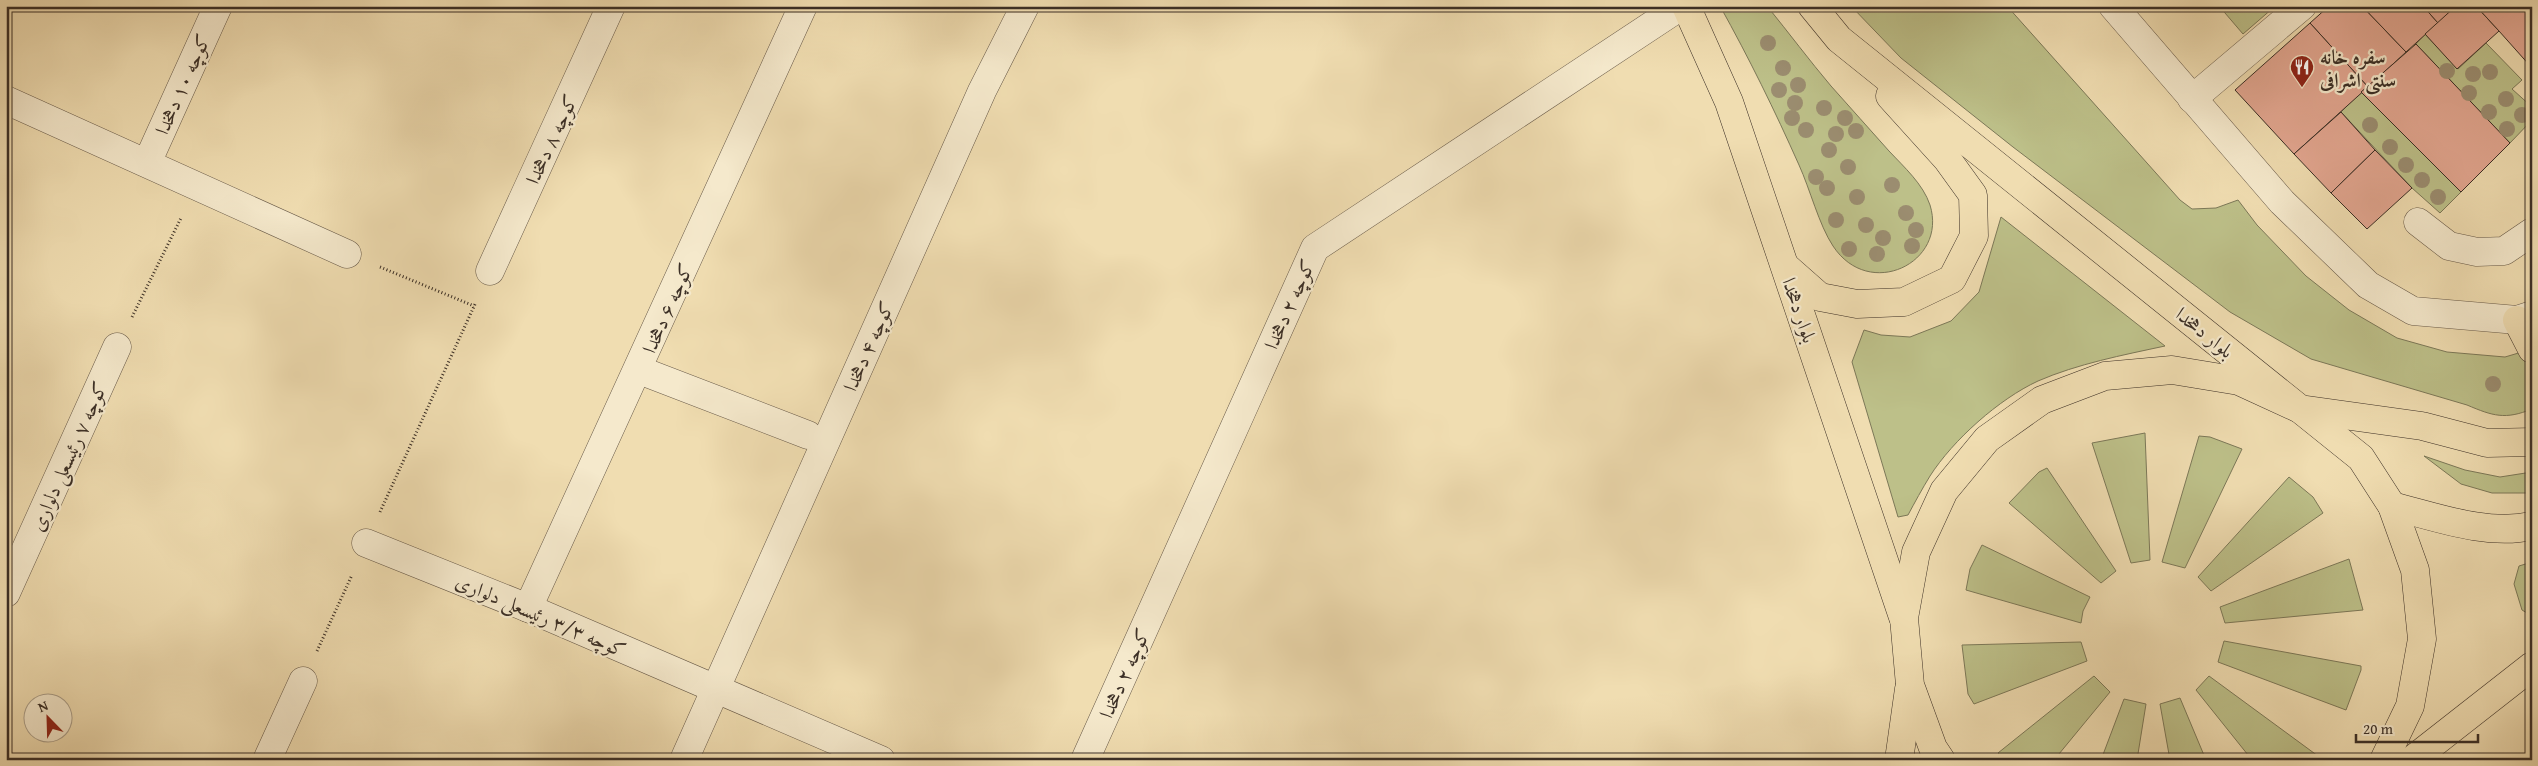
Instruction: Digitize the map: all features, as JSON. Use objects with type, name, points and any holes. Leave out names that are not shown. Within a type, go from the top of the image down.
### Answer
[{"type":"main road","name":"بلوار دهخدا","points":[[1686,6],[1729,102],[1904,618]]},
{"type":"main road","name":"بلوار دهخدا","points":[[1812,6],[1839,38],[2300,409]]},
{"type":"main road","points":[[1784,266],[1820,296],[1857,304],[1904,302],[1952,279],[1974,236],[1973,195],[1947,159],[1839,38]]},
{"type":"main road","points":[[2524,317],[2532,349]]},
{"type":"main road","points":[[1899,760],[1910,685],[1904,618],[1916,552],[1944,491],[1987,439],[2042,400],[2105,376],[2172,370],[2239,381],[2300,409],[2361,458],[2392,506],[2416,570],[2422,639],[2410,706],[2384,760]]},
{"type":"main road","points":[[2300,409],[2422,426],[2487,443],[2532,442]]},
{"type":"main road","points":[[2392,506],[2480,527],[2515,530],[2532,526]]},
{"type":"main road","points":[[2412,760],[2532,666]]},
{"type":"main road","points":[[1910,685],[1933,748],[1941,760]]},
{"type":"street","name":"کوچه ۱۰ دهخدا","points":[[147,163],[218,6]]},
{"type":"street","name":"کوچه ۸ دهخدا","points":[[490,271],[611,6]]},
{"type":"street","name":"کوچه ۶ دهخدا","points":[[528,608],[803,6]]},
{"type":"street","name":"کوچه ۴ دهخدا","points":[[684,760],[982,91],[1025,6]]},
{"type":"street","name":"کوچه ۲ دهخدا","points":[[1085,760],[1315,248],[1681,6]]},
{"type":"street","points":[[2192,99],[2302,6]]},
{"type":"street","points":[[2128,12],[2192,99],[2282,202],[2368,285],[2413,311],[2524,317]]},
{"type":"street","points":[[6,100],[347,254]]},
{"type":"street","points":[[2418,222],[2449,246],[2477,252],[2504,251],[2532,232]]},
{"type":"street","name":"کوچه ۷ رئیسعلی دلواری","points":[[6,593],[117,347]]},
{"type":"street","points":[[638,370],[808,435]]},
{"type":"street","name":"کوچه ۳/۳ رئیسعلی دلواری","points":[[366,543],[528,608],[881,760]]},
{"type":"street","points":[[267,760],[303,681]]},
{"type":"path","points":[[117,347],[197,186]]},
{"type":"path","points":[[347,254],[474,306]]},
{"type":"path","points":[[303,681],[490,271]]},
{"type":"green space","points":[[1720,6],[1767,6],[1831,86],[1918,183],[1930,205],[1932,226],[1928,244],[1917,258],[1902,268],[1884,272],[1866,271],[1848,262],[1833,246],[1823,228],[1781,125]]},
{"type":"green space","points":[[1851,6],[2007,6],[2180,200],[2192,209],[2216,208],[2238,200],[2257,225],[2306,276],[2349,310],[2397,338],[2447,352],[2505,357],[2532,349],[2532,409],[2514,415],[2492,414],[2311,359],[2230,312],[2013,147],[1901,58]]},
{"type":"green space","points":[[2219,6],[2272,6],[2273,8],[2243,34]]},
{"type":"green space","points":[[2425,34],[2458,69],[2486,43],[2522,80],[2512,89],[2532,107],[2532,120],[2510,143],[2416,44]]},
{"type":"green space","points":[[2361,92],[2461,192],[2440,213],[2412,188],[2341,112]]},
{"type":"green space","points":[[2001,217],[2165,346],[2100,360],[2068,370],[2038,381],[2008,398],[1978,422],[1951,448],[1930,476],[1908,515],[1898,517],[1852,362],[1864,330],[1881,335],[1910,337],[1951,321],[1979,292]]},
{"type":"green space","points":[[2145,433],[2150,560],[2131,563],[2092,443]]},
{"type":"green space","points":[[2199,436],[2210,437],[2242,449],[2185,568],[2162,562]]},
{"type":"green space","points":[[2424,456],[2465,470],[2500,477],[2532,472],[2532,493],[2492,493],[2461,484]]},
{"type":"green space","points":[[2047,468],[2116,571],[2101,583],[2009,503],[2039,472]]},
{"type":"green space","points":[[2289,477],[2313,497],[2323,513],[2211,591],[2198,577]]},
{"type":"green space","points":[[1982,545],[2090,597],[2083,611],[2081,623],[1966,590],[1970,569]]},
{"type":"green space","points":[[2349,559],[2363,610],[2225,623],[2220,607]]},
{"type":"green space","points":[[2532,562],[2532,616],[2522,610],[2514,584],[2519,566]]},
{"type":"green space","points":[[2224,641],[2361,666],[2346,710],[2218,662]]},
{"type":"green space","points":[[2081,642],[2087,661],[1974,704],[1968,694],[1962,645]]},
{"type":"green space","points":[[2094,676],[2110,692],[2054,760],[2005,760],[1998,753]]},
{"type":"green space","points":[[2209,676],[2318,756],[2316,760],[2252,760],[2196,690]]},
{"type":"green space","points":[[2180,698],[2206,760],[2170,760],[2160,704]]},
{"type":"green space","points":[[2124,699],[2146,704],[2137,760],[2101,760]]},
{"type":"building","points":[[2329,6],[2362,6],[2406,52],[2368,87],[2310,23]]},
{"type":"building","points":[[2362,6],[2423,6],[2438,23],[2406,52]]},
{"type":"building","points":[[2423,6],[2456,6],[2438,23]]},
{"type":"building","points":[[2456,6],[2476,6],[2499,31],[2457,69],[2425,34]]},
{"type":"building","points":[[2476,6],[2532,6],[2532,68],[2499,31]]},
{"type":"building","name":"سفره خانه سنتی اشرافی","points":[[2310,23],[2368,87],[2294,154],[2235,90]]},
{"type":"building","points":[[2416,44],[2510,143],[2461,192],[2361,92]]},
{"type":"building","points":[[2341,112],[2375,150],[2331,193],[2294,154]]},
{"type":"building","points":[[2375,150],[2412,188],[2367,229],[2331,193]]},
{"type":"place","name":"سفره خانه سنتی اشرافی","points":[[2302,88]]}]
